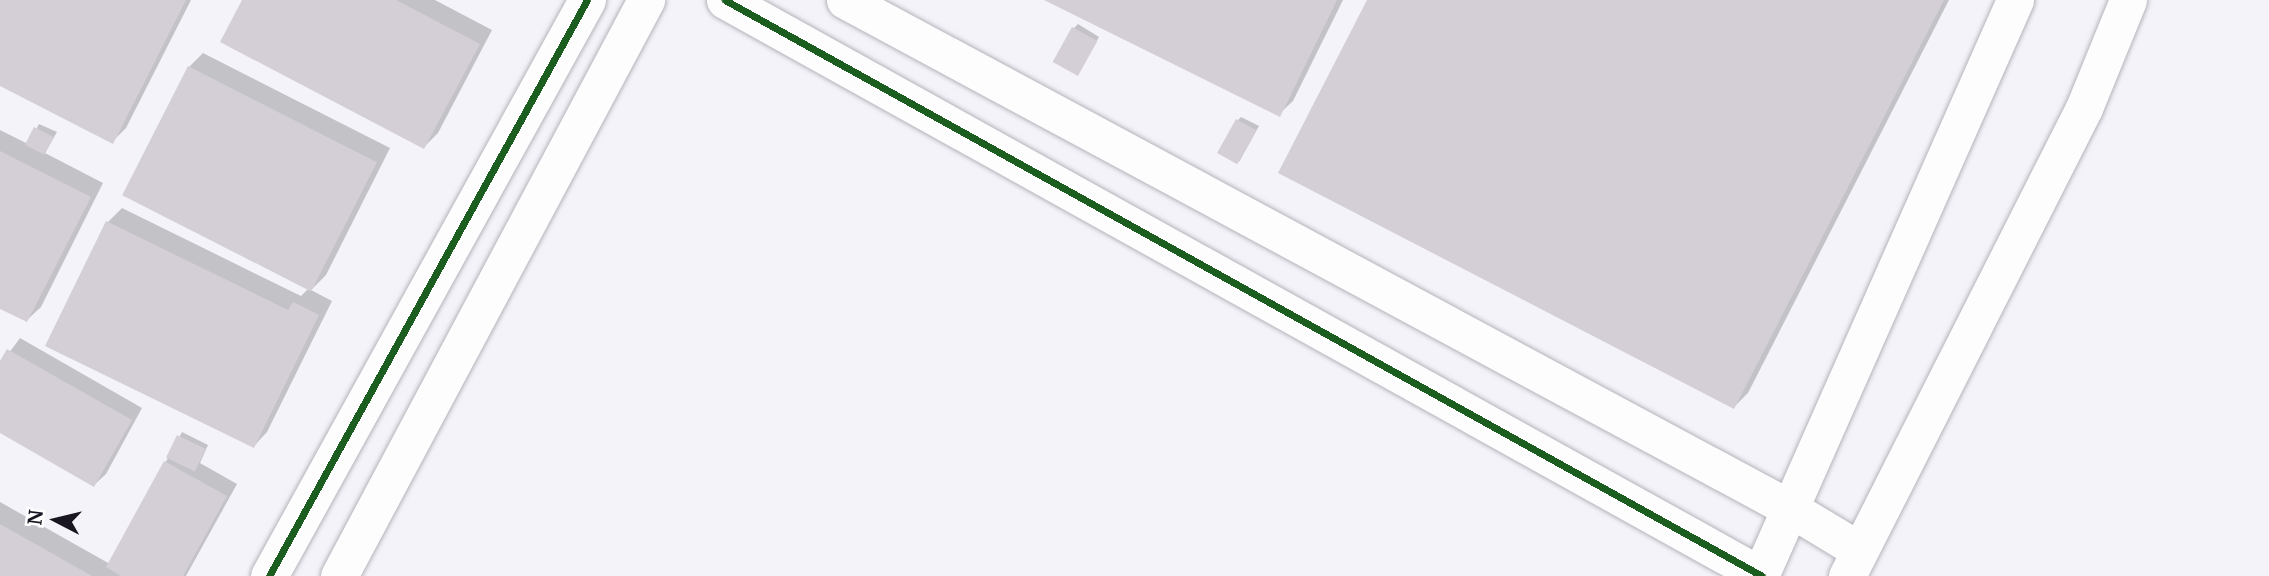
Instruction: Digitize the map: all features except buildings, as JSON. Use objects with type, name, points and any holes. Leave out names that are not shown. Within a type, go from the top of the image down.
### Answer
[{"type":"street","points":[[269,576],[587,0]]},
{"type":"street","points":[[339,576],[646,0]]},
{"type":"street","points":[[725,0],[1761,576],[2015,0]]},
{"type":"street","points":[[845,0],[1791,509],[1853,563],[2084,108],[2127,0]]},
{"type":"cycle path","points":[[269,576],[587,0]]},
{"type":"cycle path","points":[[725,0],[1762,576]]}]
